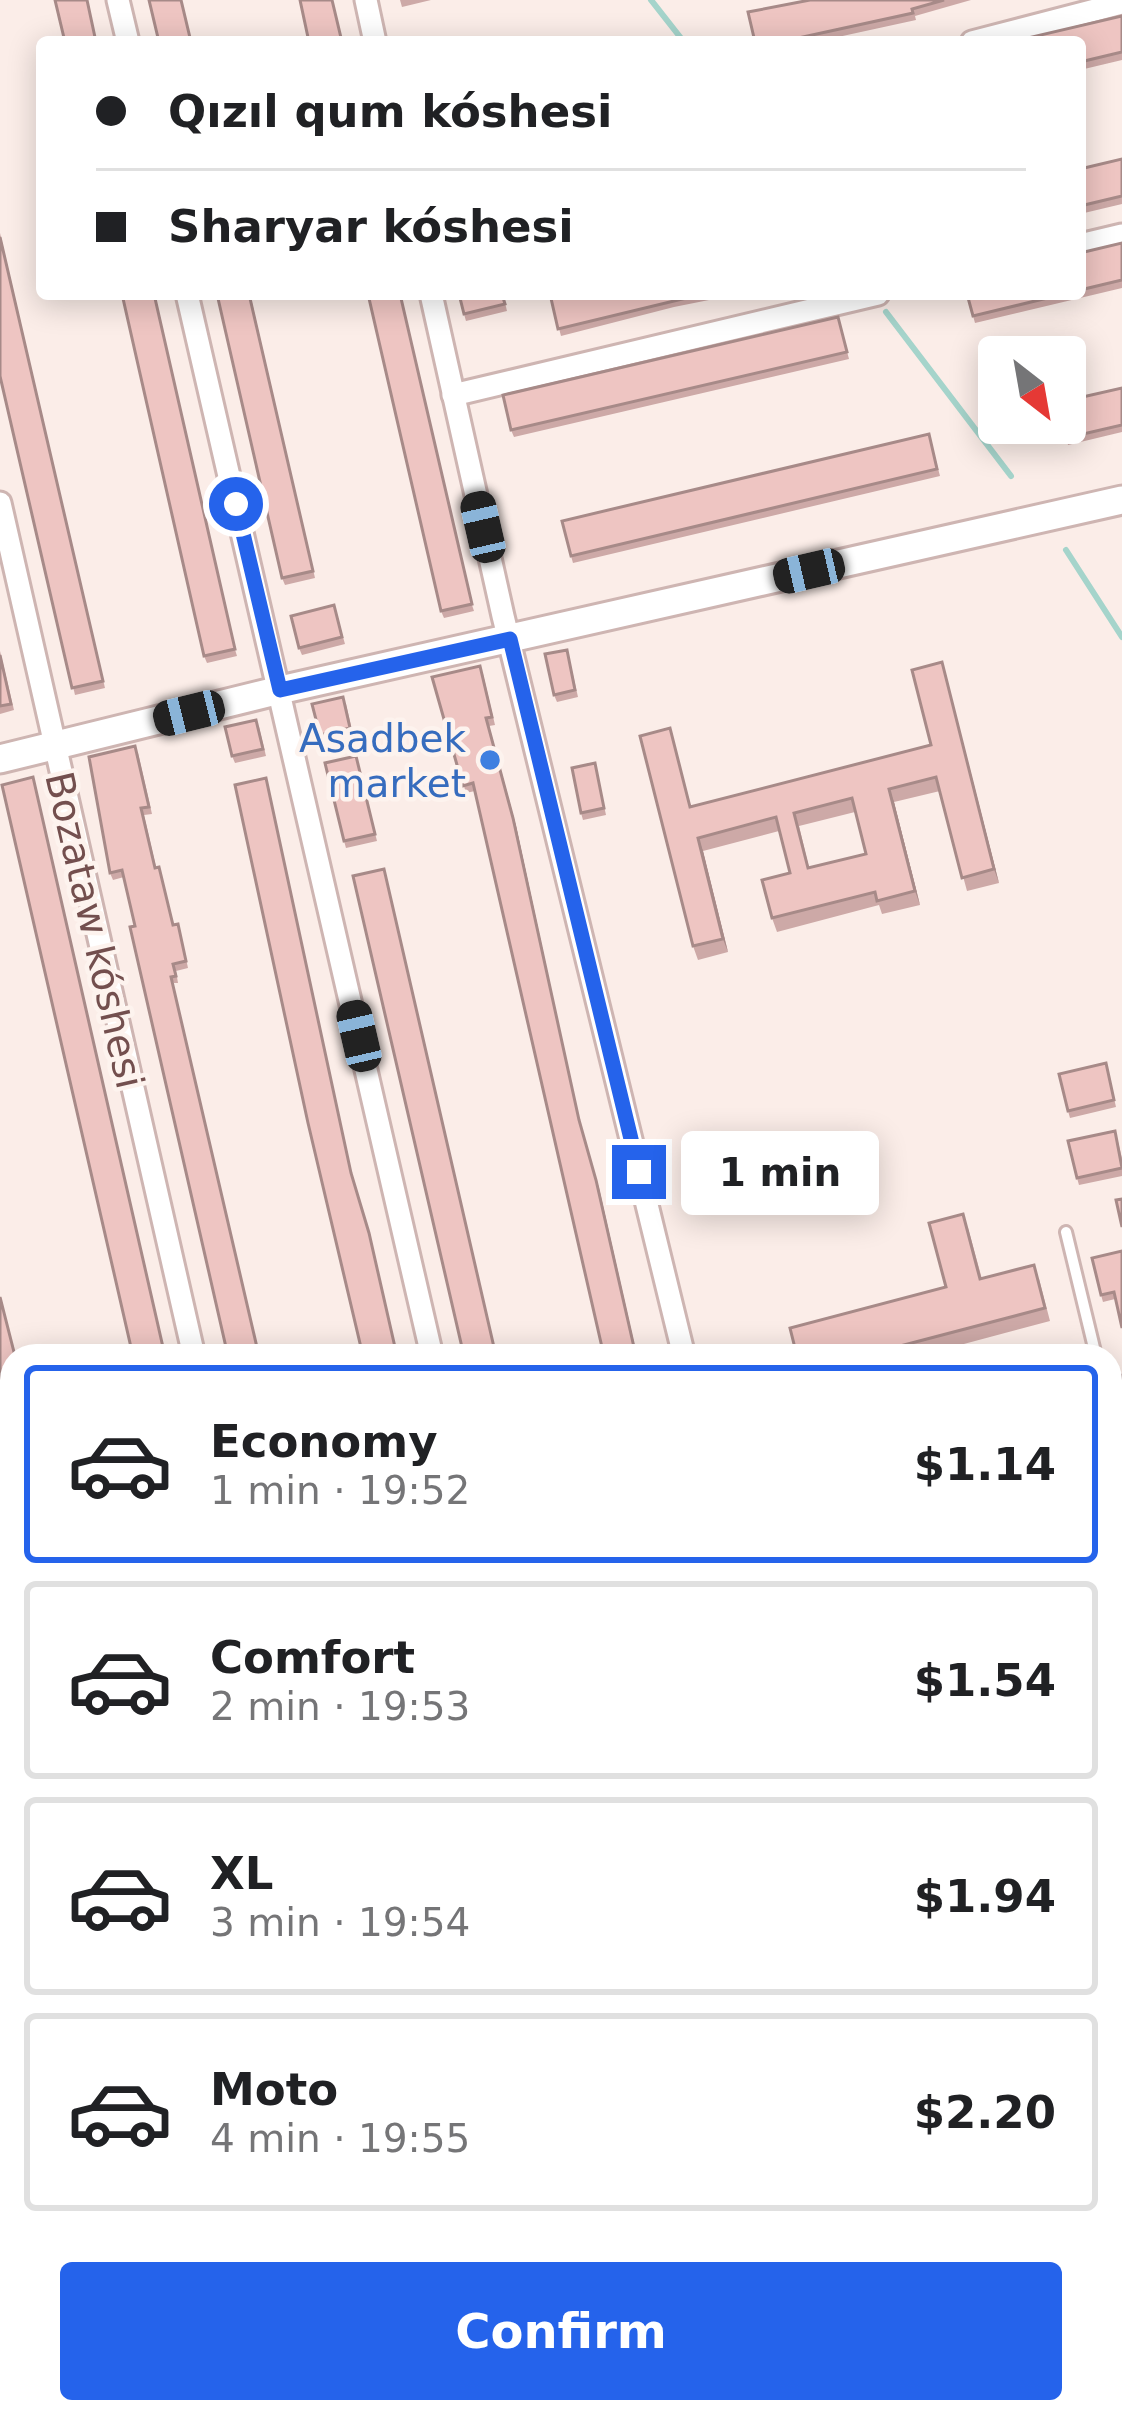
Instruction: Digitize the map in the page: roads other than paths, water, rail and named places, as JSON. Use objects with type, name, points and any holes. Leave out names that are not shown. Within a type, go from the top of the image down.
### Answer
[{"type":"street","points":[[118,0],[127,36]]},
{"type":"street","points":[[366,0],[374,36]]},
{"type":"street","points":[[995,36],[1122,3]]},
{"type":"street","points":[[1086,244],[1122,235]]},
{"type":"street","points":[[188,300],[429,1344]]},
{"type":"street","points":[[431,300],[681,1344]]},
{"type":"street","points":[[453,395],[853,300]]},
{"type":"street","points":[[0,759],[280,690],[1122,500]]},
{"type":"street","name":"Bozataw kóshesi","points":[[0,503],[191,1344]]},
{"type":"lane","points":[[1066,1232],[1093,1344]]},
{"type":"waterway","points":[[651,0],[679,36]]},
{"type":"waterway","points":[[886,312],[1011,476]]},
{"type":"waterway","points":[[1066,550],[1122,637]]},
{"type":"place","name":"Asadbek market","points":[[490,760]]}]
